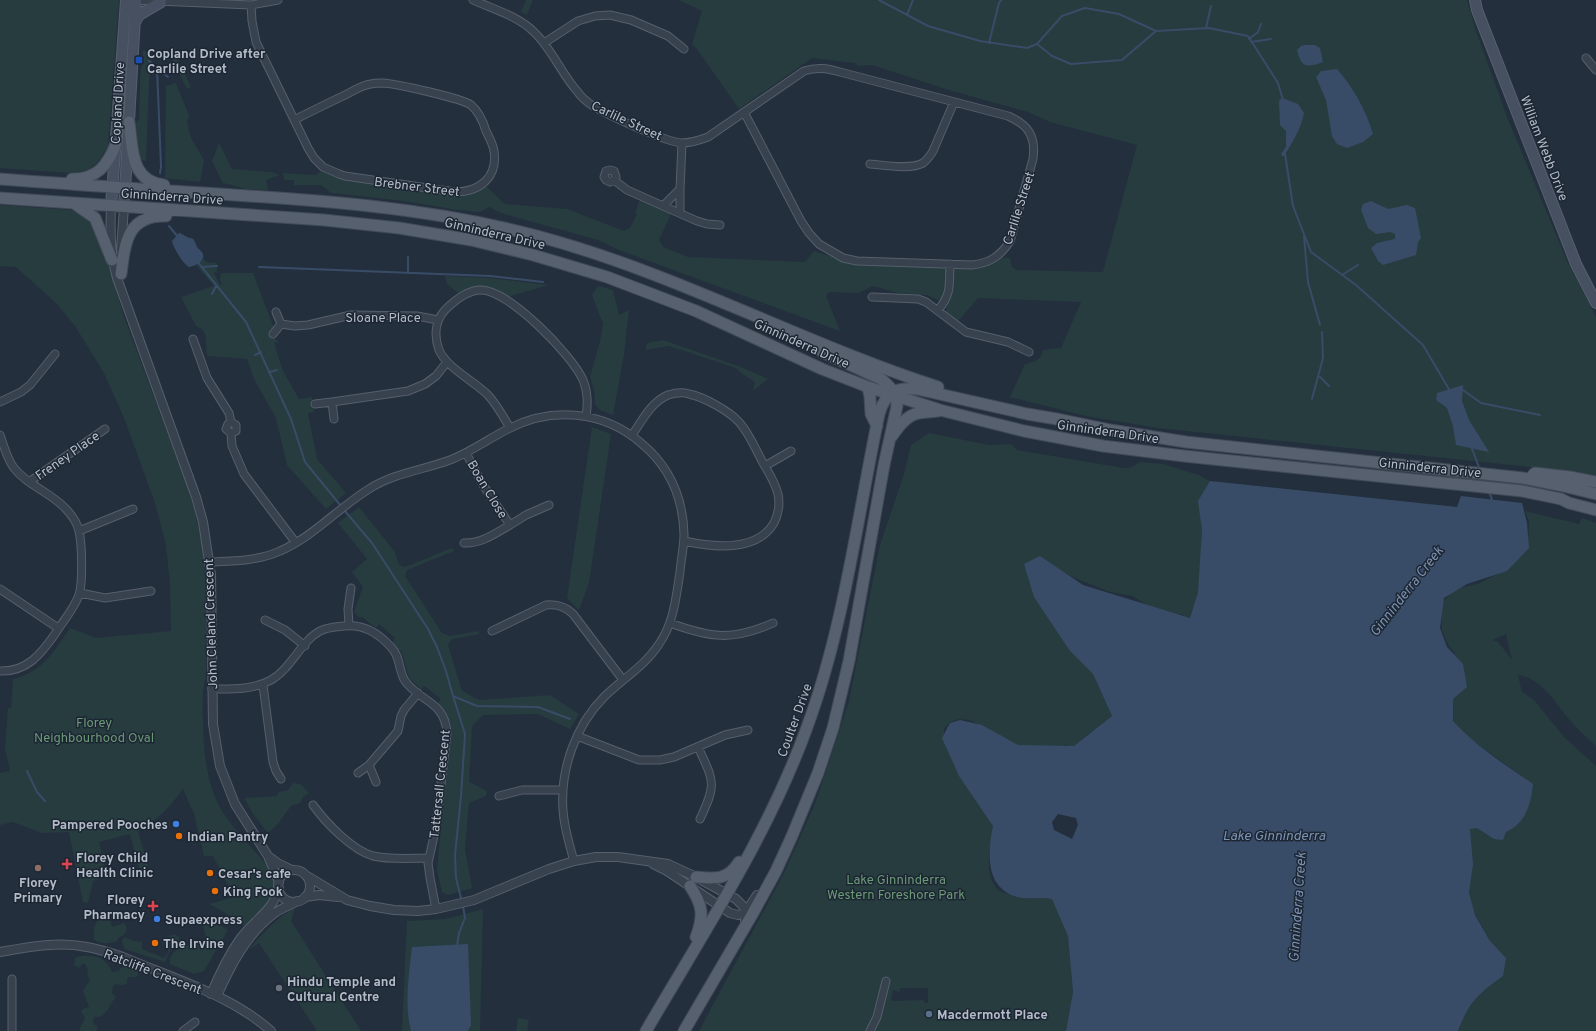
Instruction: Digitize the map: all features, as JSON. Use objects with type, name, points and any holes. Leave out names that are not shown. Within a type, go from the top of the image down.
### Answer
[{"type":"main road","name":"Copland Drive","points":[[111,206],[124,26],[133,0]]},
{"type":"main road","name":"Copland Drive","points":[[124,207],[134,27],[133,0]]},
{"type":"main road","points":[[134,27],[139,14],[166,1]]},
{"type":"main road","name":"William Webb Drive","points":[[1476,4],[1576,264],[1596,303]]},
{"type":"main road","points":[[129,122],[134,161],[136,168],[143,177],[154,184],[202,192]]},
{"type":"main road","points":[[33,182],[60,179],[81,179],[92,176],[107,162],[116,144]]},
{"type":"main road","name":"Ginninderra Drive","points":[[0,179],[331,202],[406,210],[478,222],[529,234],[584,250],[650,272],[705,294],[786,330],[891,372],[938,387],[1057,419]]},
{"type":"main road","name":"Ginninderra Drive","points":[[0,198],[206,214],[324,220],[399,228],[471,240],[540,257],[607,277],[696,311],[822,369],[868,387],[894,393],[940,410],[1024,431],[1103,446],[1522,491],[1561,499],[1569,503],[1596,510]]},
{"type":"main road","points":[[73,203],[95,218],[112,260]]},
{"type":"main road","points":[[121,274],[124,250],[131,232],[140,222],[154,215],[206,214]]},
{"type":"main road","points":[[684,1031],[776,871],[805,806],[833,728],[849,661],[896,406],[894,393],[888,384],[881,379],[801,341],[786,330]]},
{"type":"main road","points":[[868,387],[871,414],[877,426]]},
{"type":"main road","name":"Ginninderra Drive","points":[[894,393],[917,389],[1027,414],[1110,430],[1186,442],[1524,478],[1596,494]]},
{"type":"main road","name":"Coulter Drive","points":[[646,1031],[756,843],[790,773],[810,719],[834,637],[883,401],[894,393]]},
{"type":"main road","points":[[890,439],[899,426],[911,416],[940,410]]},
{"type":"main road","points":[[1524,478],[1535,473],[1596,482]]},
{"type":"main road","points":[[1561,499],[1596,506]]},
{"type":"main road","points":[[692,953],[701,925],[702,914],[700,902],[693,882],[714,879],[732,872],[748,849],[756,843]]},
{"type":"main road","points":[[650,1031],[654,1017]]},
{"type":"street","points":[[133,0],[251,5],[278,0]]},
{"type":"street","name":"Carlile Street","points":[[473,0],[525,25],[536,33],[576,91],[592,105],[604,112],[665,139],[682,143],[698,141],[708,137],[744,112],[804,71],[813,68],[829,69],[1008,116],[1018,120],[1025,126],[1031,135],[1034,149],[1033,159],[1011,236],[1004,250],[992,260],[982,264],[857,261],[837,255],[824,248],[809,233],[801,221],[744,112]]},
{"type":"street","name":"Brebner Street","points":[[251,5],[256,42],[294,120],[314,158],[328,170],[339,174],[455,192],[465,192],[479,187],[486,181],[492,172],[495,163],[494,148],[482,120],[470,105],[458,100],[392,84],[381,83],[364,86],[294,120]]},
{"type":"street","points":[[544,43],[578,21],[595,16],[610,15],[631,20],[668,36],[684,49]]},
{"type":"street","points":[[1586,58],[1596,70]]},
{"type":"street","points":[[870,164],[908,166],[923,163],[929,158],[933,151],[954,102]]},
{"type":"street","points":[[680,213],[682,143]]},
{"type":"street","points":[[614,180],[627,190],[663,206],[702,222],[720,225]]},
{"type":"street","points":[[663,206],[680,189]]},
{"type":"street","name":"John Cleland Crescent","points":[[111,206],[110,238],[112,260],[123,297],[196,497],[204,526],[210,562],[213,724],[215,745],[220,766],[235,804],[268,856],[279,885]]},
{"type":"street","name":"John Cleland Crescent","points":[[123,297],[121,274],[124,207]]},
{"type":"street","points":[[938,310],[945,302],[949,292],[950,264]]},
{"type":"street","points":[[510,428],[497,406],[488,395],[447,362],[440,351],[436,340],[438,320],[446,309],[462,296],[471,291],[491,291],[500,296],[531,319],[550,337],[579,372],[587,393],[586,416]]},
{"type":"street","points":[[872,297],[918,299],[926,302],[938,310],[966,332],[1008,342],[1029,352]]},
{"type":"street","points":[[273,334],[281,324],[276,312]]},
{"type":"street","name":"Sloane Place","points":[[281,324],[308,326],[351,315],[417,316],[438,320]]},
{"type":"street","points":[[193,339],[208,378],[228,413],[231,422],[226,427],[227,431],[231,433],[232,446],[244,474],[296,543]]},
{"type":"street","points":[[0,402],[21,392],[30,385],[56,354]]},
{"type":"street","points":[[315,404],[408,391],[425,384],[436,376],[447,362]]},
{"type":"street","points":[[632,435],[648,411],[656,403],[670,395],[680,393],[690,394],[726,411],[736,418],[747,433],[774,484],[778,494],[779,504],[776,520],[763,536],[748,542],[724,546],[684,541]]},
{"type":"street","points":[[332,402],[334,419]]},
{"type":"street","points":[[210,562],[252,559],[270,555],[296,543],[370,488],[396,476],[449,461],[510,428],[533,419],[552,414],[586,416],[616,425],[632,435],[659,460],[674,486],[682,510],[684,541],[675,605],[670,623],[660,644],[650,656],[604,697],[592,711],[577,736],[568,762],[563,790],[565,826],[574,860]]},
{"type":"street","name":"Freney Place","points":[[29,482],[105,429]]},
{"type":"street","points":[[0,435],[14,468],[29,482],[64,506],[71,514],[79,531],[81,579],[80,593],[74,605],[43,650],[31,662],[16,670],[0,671]]},
{"type":"street","points":[[765,466],[791,451]]},
{"type":"street","name":"Boan Close","points":[[466,453],[483,485],[510,525]]},
{"type":"street","name":"Boan Close","points":[[464,543],[480,541],[510,525],[526,514],[549,505]]},
{"type":"street","points":[[79,531],[133,509]]},
{"type":"street","points":[[349,625],[348,609],[351,588]]},
{"type":"street","points":[[0,589],[58,628]]},
{"type":"street","points":[[80,593],[105,598],[151,591]]},
{"type":"street","points":[[492,631],[546,605],[555,604],[563,606],[573,614],[623,680]]},
{"type":"street","points":[[265,620],[286,630],[305,646]]},
{"type":"street","points":[[670,623],[702,634],[715,636],[754,632],[773,623]]},
{"type":"street","name":"Tattersall Crescent","points":[[212,689],[242,689],[263,684],[273,679],[282,672],[319,631],[328,628],[349,625],[360,626],[368,629],[392,648],[397,655],[404,679],[408,685],[441,712],[446,724],[436,828],[429,858],[430,878],[436,909]]},
{"type":"street","points":[[263,684],[273,762],[281,779]]},
{"type":"street","points":[[358,773],[369,765],[398,731],[401,716],[404,710],[418,693]]},
{"type":"street","points":[[577,736],[626,756],[646,761],[674,757],[725,735],[748,730]]},
{"type":"street","points":[[698,747],[709,771],[712,783],[710,796],[700,819]]},
{"type":"street","points":[[369,765],[376,782]]},
{"type":"street","points":[[499,796],[522,790],[563,790]]},
{"type":"street","points":[[313,805],[327,823],[355,846],[370,855],[385,857],[429,858]]},
{"type":"street","name":"John Cleland Crescent","points":[[268,856],[279,864],[292,870]]},
{"type":"street","points":[[214,995],[251,936],[274,913],[305,897],[318,895],[341,898],[370,906],[394,910],[436,909],[474,900],[574,860],[596,857],[618,857],[668,864],[693,882],[730,913],[738,916],[746,914]]},
{"type":"street","points":[[214,995],[224,966],[240,940],[274,902],[282,876],[286,872],[299,870],[341,898]]},
{"type":"street","points":[[745,927],[746,914],[767,877],[776,871]]},
{"type":"street","points":[[305,897],[310,890],[310,884],[307,876]]},
{"type":"street","points":[[693,882],[727,894],[736,899],[742,904],[746,914]]},
{"type":"street","points":[[279,885],[281,894],[285,899],[297,901]]},
{"type":"street","name":"Ratcliffe Crescent","points":[[0,952],[29,947],[63,945],[87,946],[109,952],[240,1007],[271,1031]]},
{"type":"street","points":[[12,979],[12,1031]]},
{"type":"street","points":[[870,1031],[877,1017],[886,981]]},
{"type":"street","points":[[183,1031],[195,1022]]},
{"type":"green space","points":[[0,0],[119,0],[108,146],[98,162],[87,171],[69,173],[0,168]]},
{"type":"green space","points":[[526,0],[533,0],[527,15],[521,12]]},
{"type":"green space","points":[[679,0],[1467,0],[1476,31],[1507,117],[1567,261],[1596,317],[1596,478],[1568,471],[1158,428],[1086,416],[1010,397],[1025,364],[1037,360],[1043,350],[1061,348],[1081,302],[978,298],[957,322],[946,312],[947,304],[927,295],[898,293],[873,286],[859,293],[829,292],[826,296],[840,331],[619,250],[598,240],[501,213],[489,207],[480,212],[458,210],[404,201],[331,193],[321,185],[294,185],[294,180],[284,180],[283,173],[316,175],[321,171],[336,177],[462,196],[476,193],[486,186],[505,204],[567,209],[624,231],[630,228],[637,214],[635,213],[640,199],[672,212],[659,240],[663,247],[688,257],[805,262],[814,251],[839,259],[981,265],[1001,258],[1010,258],[1012,267],[1017,270],[1103,272],[1137,145],[1050,122],[1028,112],[949,90],[872,65],[858,66],[855,63],[812,58],[739,109],[692,44],[702,11]]},
{"type":"green space","points":[[176,46],[175,53],[191,87],[187,89],[171,57]]},
{"type":"green space","points":[[143,50],[153,55],[149,83],[146,161],[138,159],[136,123],[139,119],[140,79]]},
{"type":"green space","points":[[176,83],[189,116],[187,122],[191,138],[204,160],[200,182],[165,178],[166,86]]},
{"type":"green space","points":[[219,143],[232,169],[271,172],[280,175],[266,180],[268,190],[246,189],[223,183],[212,161]]},
{"type":"green space","name":"Florey Neighbourhood Oval","points":[[0,205],[72,210],[89,216],[102,239],[123,314],[187,486],[195,512],[203,548],[206,594],[206,676],[203,694],[203,725],[204,749],[208,772],[220,807],[236,830],[268,866],[275,885],[273,899],[250,925],[244,926],[224,912],[209,904],[234,897],[213,856],[204,856],[194,814],[183,789],[163,813],[138,831],[148,866],[139,869],[130,834],[99,842],[107,877],[93,881],[88,903],[83,902],[69,832],[42,833],[13,822],[0,825],[0,773],[10,771],[5,748],[8,708],[11,708],[13,679],[32,671],[47,660],[70,628],[96,638],[171,631],[170,584],[166,545],[155,503],[124,418],[104,373],[75,326],[57,304],[16,267],[0,266]]},
{"type":"green space","points":[[203,258],[206,262],[217,263],[217,272],[214,273],[220,285],[222,284],[220,279],[221,273],[253,273],[274,328],[271,335],[279,342],[274,343],[283,371],[299,399],[312,397],[314,412],[308,413],[317,459],[346,493],[326,509],[287,465],[276,418],[254,379],[247,359],[207,356],[205,334],[202,329],[196,326],[181,297],[214,286],[196,265],[202,261]]},
{"type":"green space","points":[[445,276],[489,278],[549,285],[507,297],[494,290],[483,287],[472,288],[458,293],[447,284]]},
{"type":"green space","points":[[598,286],[613,290],[619,315],[629,310],[624,354],[613,415],[600,410],[595,404],[594,390],[590,377],[603,324],[592,295]]},
{"type":"green space","points":[[663,340],[741,367],[768,379],[753,391],[755,382],[736,368],[669,346],[645,350],[647,343]]},
{"type":"green space","points":[[592,427],[611,434],[589,583],[579,610],[567,598]]},
{"type":"green space","name":"Lake Ginninderra Western Foreshore Park","points":[[929,433],[989,445],[1011,444],[1017,450],[1124,468],[1130,468],[1141,462],[1163,464],[1202,476],[1210,481],[1201,497],[1205,537],[1198,592],[1190,618],[1180,614],[1178,615],[1153,609],[1133,596],[1110,592],[1070,576],[1052,566],[1070,651],[1093,674],[1112,716],[1074,746],[1067,746],[1066,744],[1061,749],[1027,752],[972,721],[964,719],[956,720],[947,725],[944,729],[944,736],[995,825],[989,854],[990,876],[994,885],[1000,891],[1010,894],[1049,887],[1065,925],[1065,930],[1067,932],[1069,931],[1068,935],[1073,992],[1066,1031],[699,1031],[784,873],[815,804],[849,701],[880,545],[904,474],[911,445]],"holes":[[[900,988],[928,988],[928,1003],[924,1003],[922,1000],[891,1001],[893,990],[900,992]]]},
{"type":"green space","points":[[359,507],[395,552],[399,565],[405,567],[452,548],[454,551],[407,570],[405,576],[442,633],[450,636],[479,631],[479,634],[452,639],[448,645],[462,691],[479,700],[550,695],[579,714],[570,729],[538,714],[483,715],[472,726],[469,782],[487,791],[486,796],[469,803],[465,849],[472,888],[448,895],[442,892],[437,870],[451,725],[445,710],[438,703],[441,699],[424,686],[421,689],[409,678],[402,653],[393,642],[395,638],[379,624],[376,628],[362,617],[358,617],[354,612],[363,587],[352,572],[367,559],[338,523]]},
{"type":"green space","points":[[1525,511],[1579,524],[1582,518],[1596,523],[1596,746],[1574,725],[1552,697],[1540,685],[1526,677],[1518,675],[1522,692],[1534,700],[1564,737],[1596,766],[1596,1031],[1458,1031],[1489,939],[1476,915],[1466,903],[1470,885],[1469,830],[1519,774],[1474,742],[1470,745],[1453,721],[1453,699],[1460,661],[1449,646],[1442,631],[1441,610],[1444,600],[1456,589],[1480,583],[1495,575],[1528,541],[1529,522]],"holes":[[[1506,634],[1512,660],[1498,642],[1493,640]]]},
{"type":"green space","points":[[293,783],[302,785],[309,793],[303,797],[300,803],[291,806],[277,825],[268,833],[253,814],[244,798],[277,796],[279,792],[288,790]]},
{"type":"green space","points":[[295,908],[291,921],[361,1031],[317,1031],[259,943],[248,950],[276,921]]},
{"type":"green space","points":[[483,909],[480,1031],[402,1031],[407,921],[446,919]]},
{"type":"green space","points":[[105,915],[110,919],[113,927],[124,923],[127,927],[125,934],[119,937],[117,941],[111,943],[94,940],[94,928],[99,917]]},
{"type":"green space","points":[[202,918],[214,922],[228,930],[204,971],[194,974],[170,964],[170,958],[173,953],[183,947],[207,941]]},
{"type":"green space","points":[[174,934],[179,937],[181,944],[171,949],[165,962],[124,949],[122,940],[125,937],[135,941],[142,941],[142,949],[164,958],[169,952],[162,942],[163,939]]},
{"type":"green space","points":[[80,956],[100,958],[107,963],[112,972],[118,971],[127,963],[136,967],[139,972],[137,977],[127,978],[127,984],[116,984],[113,986],[112,993],[116,997],[102,1016],[94,1017],[93,1022],[98,1028],[96,1031],[79,1030],[85,1018],[81,1011],[89,1007],[83,991],[90,980],[87,975],[88,970],[85,964],[82,964],[79,968],[74,965],[75,958]]},
{"type":"green space","points":[[518,1018],[529,1020],[527,1031],[516,1031]]},
{"type":"water","points":[[1315,45],[1320,48],[1323,62],[1309,66],[1303,63],[1297,50],[1301,46]]},
{"type":"water","points":[[1337,69],[1358,99],[1367,116],[1373,134],[1363,142],[1347,148],[1337,144],[1332,136],[1326,100],[1316,77],[1321,71]]},
{"type":"water","points":[[1282,98],[1298,104],[1304,113],[1303,119],[1293,141],[1284,156],[1281,154],[1286,147],[1286,131],[1280,125],[1279,101]]},
{"type":"water","points":[[1371,201],[1388,209],[1407,205],[1415,208],[1421,238],[1418,242],[1416,255],[1383,265],[1378,261],[1371,248],[1377,243],[1395,239],[1395,234],[1390,232],[1376,234],[1368,228],[1361,210],[1363,204]]},
{"type":"water","points":[[179,233],[192,238],[203,254],[201,261],[194,266],[189,267],[184,263],[174,247],[172,241]]},
{"type":"water","points":[[1463,385],[1462,401],[1469,420],[1489,452],[1456,445],[1453,426],[1447,408],[1436,400],[1437,393]]},
{"type":"water","name":"Lake Ginninderra","points":[[1210,481],[1457,507],[1461,496],[1522,503],[1527,523],[1529,548],[1507,571],[1467,584],[1444,598],[1440,628],[1447,647],[1463,664],[1467,687],[1453,699],[1453,721],[1481,747],[1533,784],[1529,806],[1523,818],[1518,824],[1506,832],[1503,840],[1494,839],[1477,828],[1470,829],[1473,864],[1469,893],[1475,915],[1490,941],[1506,958],[1503,976],[1475,999],[1466,1013],[1458,1031],[1066,1031],[1073,992],[1068,936],[1052,899],[1022,898],[1010,894],[1001,888],[995,880],[991,870],[990,860],[993,826],[959,776],[942,738],[950,723],[960,720],[982,725],[1018,745],[1074,746],[1112,716],[1093,674],[1070,651],[1034,597],[1024,564],[1040,556],[1083,585],[1190,618],[1198,592],[1202,530],[1198,501]],"holes":[[[1058,814],[1076,818],[1078,825],[1072,839],[1054,830],[1052,822]]]},
{"type":"water","points":[[468,944],[471,1025],[468,1031],[411,1031],[407,1000],[412,947]]},
{"type":"pier","points":[[1460,494],[1521,501],[1460,495]]},
{"type":"waterway","name":"Ginninderra Creek","points":[[879,0],[928,26],[980,41],[1027,48],[1037,44],[1052,56],[1071,64],[1122,60],[1156,31],[1209,28],[1248,36],[1278,83],[1283,100]]},
{"type":"waterway","points":[[907,15],[913,0]]},
{"type":"waterway","points":[[989,43],[1001,0]]},
{"type":"waterway","points":[[1206,28],[1211,6]]},
{"type":"waterway","points":[[1037,44],[1062,16],[1085,8],[1119,14],[1156,31]]},
{"type":"waterway","points":[[1249,39],[1258,32],[1261,24]]},
{"type":"waterway","points":[[1251,42],[1271,39]]},
{"type":"waterway","points":[[149,61],[157,68],[160,173]]},
{"type":"waterway","points":[[158,69],[168,77]]},
{"type":"waterway","name":"Ginninderra Creek","points":[[1285,154],[1293,206],[1311,252],[1356,285],[1423,345],[1450,391]]},
{"type":"waterway","points":[[169,226],[178,237]]},
{"type":"waterway","name":"Ginninderra Creek","points":[[1304,236],[1308,282],[1320,325]]},
{"type":"waterway","points":[[408,257],[408,273]]},
{"type":"waterway","points":[[197,261],[246,322],[291,419],[305,462],[341,506]]},
{"type":"waterway","points":[[1342,275],[1358,265]]},
{"type":"waterway","points":[[202,267],[217,266]]},
{"type":"waterway","points":[[259,267],[490,276],[543,282]]},
{"type":"waterway","points":[[212,294],[216,286]]},
{"type":"waterway","name":"Ginninderra Creek","points":[[1312,399],[1323,358],[1322,332]]},
{"type":"waterway","points":[[255,355],[261,352]]},
{"type":"waterway","points":[[270,372],[277,370]]},
{"type":"waterway","points":[[1320,377],[1329,386]]},
{"type":"waterway","points":[[1463,390],[1481,403],[1540,415]]},
{"type":"waterway","name":"Ginninderra Creek","points":[[1471,446],[1480,470]]},
{"type":"waterway","name":"Ginninderra Creek","points":[[1489,492],[1492,499],[1490,501]]},
{"type":"waterway","points":[[344,510],[372,543],[428,629],[446,671],[453,696],[477,706],[538,707],[570,719]]},
{"type":"waterway","points":[[453,696],[465,734],[455,855],[456,878],[462,902]]},
{"type":"waterway","points":[[27,771],[37,792],[45,801]]},
{"type":"waterway","points":[[457,946],[459,933],[465,918],[463,906]]},
{"type":"place","name":"Copland Drive after Carlile Street","points":[[139,60]]},
{"type":"place","name":"Pampered Pooches","points":[[176,824]]},
{"type":"place","name":"Indian Pantry","points":[[179,836]]},
{"type":"place","name":"Florey Child Health Clinic","points":[[67,864]]},
{"type":"place","name":"Florey Primary","points":[[38,868]]},
{"type":"place","name":"Cesar's cafe","points":[[210,873]]},
{"type":"place","name":"King Fook","points":[[215,891]]},
{"type":"place","name":"Florey Pharmacy","points":[[153,906]]},
{"type":"place","name":"Supaexpress","points":[[157,919]]},
{"type":"place","name":"The Irvine","points":[[155,943]]},
{"type":"place","name":"Hindu Temple and Cultural Centre","points":[[279,988]]},
{"type":"place","name":"Macdermott Place","points":[[929,1014]]}]
